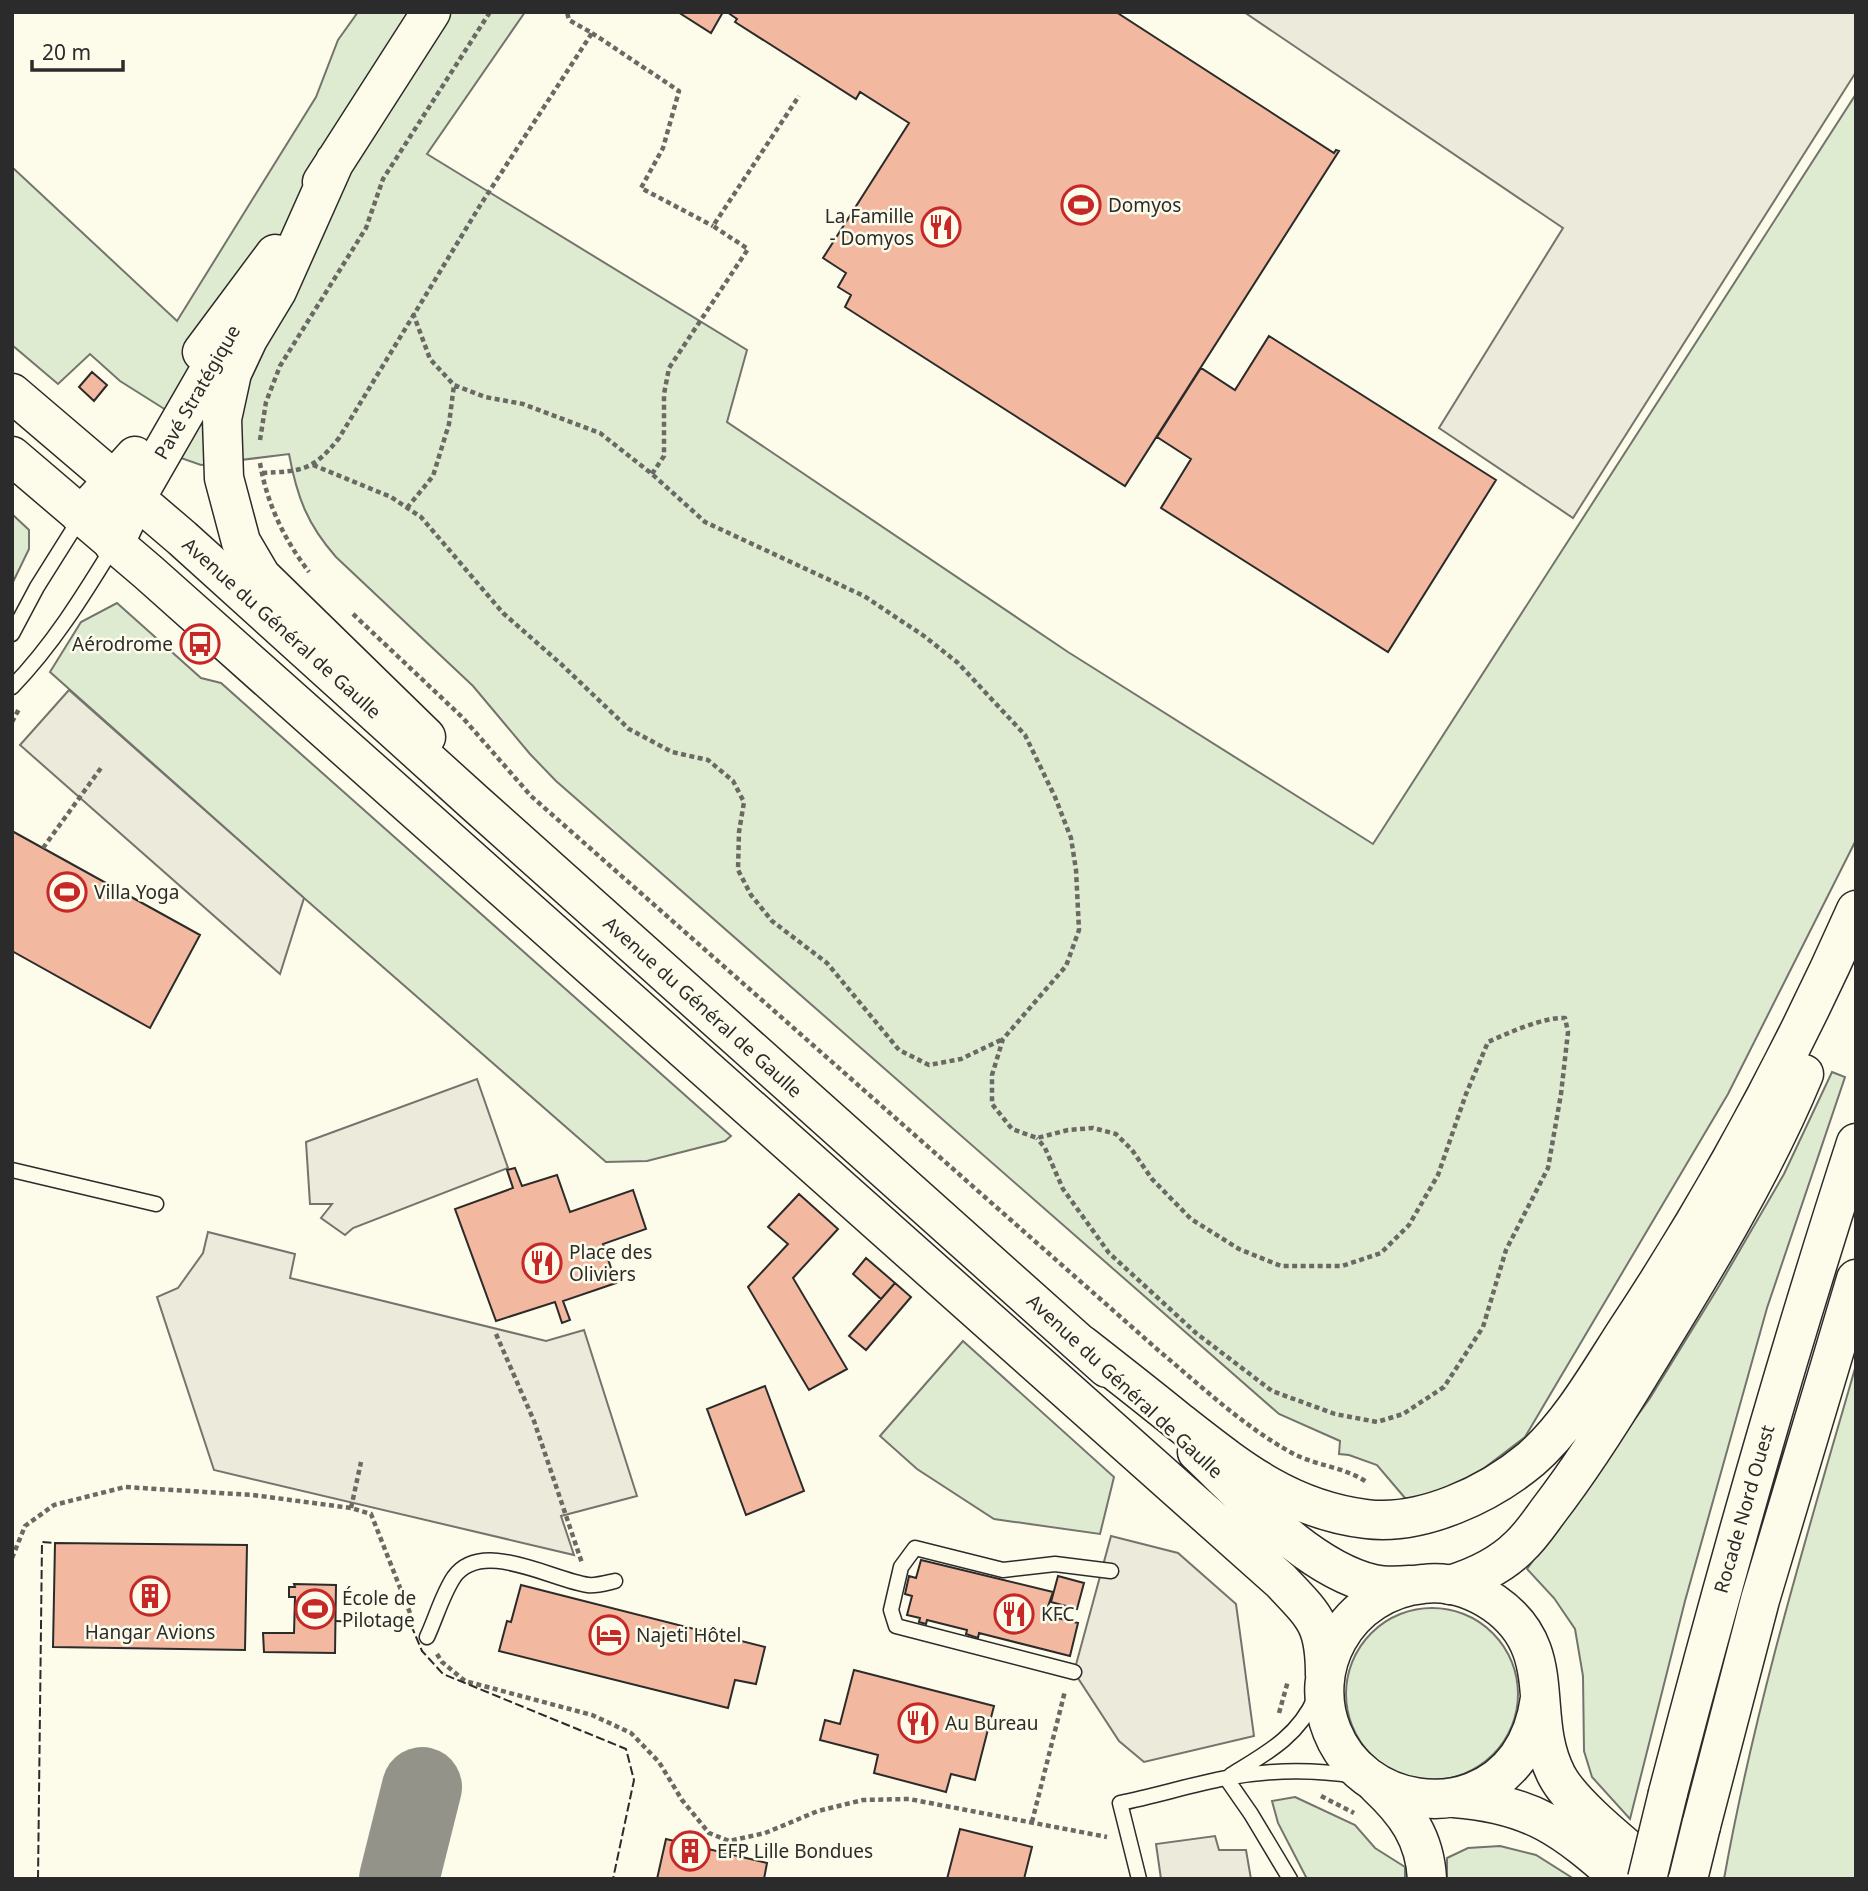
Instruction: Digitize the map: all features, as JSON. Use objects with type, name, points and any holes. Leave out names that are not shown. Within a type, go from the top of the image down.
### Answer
[{"type":"main road","name":"Pavé Stratégique","points":[[114,545],[125,489],[431,12]]},
{"type":"main road","points":[[335,160],[277,291],[248,339],[232,373],[222,419],[223,464],[229,498],[241,542],[261,576],[417,726],[475,803]]},
{"type":"main road","name":"Avenue du Général de Gaulle","points":[[12,393],[125,489],[1082,1345],[1261,1513],[1314,1555],[1350,1576],[1391,1587],[1411,1586]]},
{"type":"main road","name":"Avenue du Général de Gaulle","points":[[12,456],[148,572],[1281,1581],[1313,1615],[1320,1629],[1325,1646],[1325,1675]]},
{"type":"main road","points":[[81,516],[125,489]]},
{"type":"main road","points":[[1082,1345],[1242,1471],[1286,1496],[1314,1506],[1381,1520],[1421,1514],[1474,1497],[1504,1480],[1552,1438],[1637,1316],[1748,1128],[1809,1014],[1856,911]]},
{"type":"main road","points":[[1427,1879],[1422,1843],[1412,1824],[1399,1806],[1349,1760],[1335,1738],[1324,1700],[1325,1675],[1332,1650],[1354,1617],[1386,1594],[1411,1586],[1450,1585],[1490,1569],[1522,1545],[1592,1452],[1657,1347],[1775,1138],[1856,945]]},
{"type":"main road","name":"Rocade Nord Ouest","points":[[1647,1879],[1712,1621],[1761,1451],[1856,1143]]},
{"type":"main road","points":[[1688,1879],[1763,1588],[1856,1279]]},
{"type":"main road","points":[[1450,1585],[1488,1598],[1517,1624],[1535,1659],[1546,1745],[1557,1776],[1568,1793],[1591,1816],[1663,1879]]},
{"type":"main road","points":[[1452,1798],[1488,1784],[1517,1758],[1531,1736],[1540,1698]]},
{"type":"main road","points":[[1372,1781],[1413,1798],[1452,1798],[1503,1804],[1526,1811],[1574,1838],[1621,1879]]},
{"type":"lane","points":[[12,634],[37,587],[81,516]]},
{"type":"lane","points":[[12,687],[36,663],[114,545]]},
{"type":"lane","points":[[12,1170],[156,1204]]},
{"type":"lane","points":[[1072,1672],[897,1626],[891,1610],[901,1567],[915,1548],[1003,1570],[1055,1564],[1111,1571]]},
{"type":"lane","points":[[428,1637],[456,1574],[471,1563],[492,1561],[516,1564],[590,1586],[615,1581]]},
{"type":"lane","points":[[1226,1778],[1279,1745],[1296,1729],[1309,1712],[1325,1675]]},
{"type":"lane","points":[[1139,1879],[1120,1803],[1226,1778],[1307,1770],[1372,1781]]},
{"type":"lane","points":[[1226,1778],[1290,1879]]},
{"type":"path","points":[[259,446],[266,402],[280,366],[366,228],[383,179],[490,12]]},
{"type":"path","points":[[568,12],[569,20],[678,91],[663,148],[641,188],[713,226],[748,249],[669,368],[664,394],[664,456],[652,474]]},
{"type":"path","points":[[262,473],[293,472],[313,465],[339,438],[413,313],[592,33]]},
{"type":"path","points":[[713,226],[799,96]]},
{"type":"path","points":[[313,465],[391,497],[421,517],[503,613],[629,729],[671,752],[708,760],[733,781],[744,802],[739,832],[738,870],[751,895],[772,921],[827,963],[900,1050],[929,1065],[961,1059],[1003,1039],[1066,966],[1079,930],[1076,870],[1071,838],[1055,797],[1025,736],[958,663],[864,596],[705,522],[652,474],[600,433],[523,404],[485,397],[454,385],[430,359],[413,313]]},
{"type":"path","points":[[407,508],[433,476],[449,424],[454,385]]},
{"type":"path","points":[[260,459],[270,503],[284,534],[317,581]]},
{"type":"path","points":[[349,610],[463,718],[541,804],[1158,1350],[1240,1418],[1282,1447],[1299,1457],[1352,1474],[1373,1487],[1379,1498],[1381,1520]]},
{"type":"path","points":[[43,848],[101,768]]},
{"type":"path","points":[[1003,1039],[992,1075],[992,1104],[1012,1129],[1037,1138],[1045,1148],[1063,1189],[1109,1252],[1196,1333],[1272,1391],[1335,1414],[1377,1422],[1404,1414],[1444,1387],[1483,1327],[1506,1250],[1548,1168],[1568,1032],[1565,1018],[1555,1018],[1512,1031],[1488,1042],[1466,1094],[1438,1175],[1409,1225],[1381,1253],[1342,1266],[1281,1266],[1239,1249],[1191,1219],[1152,1179],[1132,1150],[1116,1134],[1093,1128],[1068,1130],[1037,1138]]},
{"type":"path","points":[[496,1334],[534,1421],[590,1586]]},
{"type":"path","points":[[351,1508],[361,1462]]},
{"type":"path","points":[[12,1558],[25,1526],[54,1505],[125,1487],[253,1495],[351,1508],[371,1514],[410,1616],[428,1637],[442,1662],[465,1681],[592,1715],[631,1733],[659,1762],[682,1800],[709,1833],[729,1841],[765,1833],[818,1811],[863,1800],[909,1800],[1112,1838],[1129,1837]]},
{"type":"path","points":[[1032,1822],[1072,1672]]},
{"type":"green space","points":[[358,12],[525,12],[427,154],[747,350],[727,422],[1068,652],[1373,844],[1856,94],[1856,840],[1728,1094],[1525,1437],[1466,1482],[1424,1503],[1405,1498],[1377,1465],[1339,1454],[1340,1441],[1279,1414],[556,781],[473,686],[326,545],[305,509],[289,454],[201,465],[178,457],[193,427],[120,381],[90,354],[58,384],[12,345],[12,167],[177,321],[316,97],[338,40]]},
{"type":"green space","points":[[12,514],[29,530],[29,549],[12,584]]},
{"type":"green space","points":[[117,603],[201,678],[221,683],[731,1136],[725,1141],[647,1161],[606,1162],[50,672],[81,622]]},
{"type":"green space","points":[[1832,1072],[1845,1077],[1767,1308],[1685,1601],[1630,1819],[1592,1777],[1584,1751],[1583,1676],[1575,1629],[1554,1598],[1527,1569],[1650,1398],[1719,1286],[1784,1174]]},
{"type":"green space","points":[[963,1341],[1114,1477],[1100,1534],[994,1519],[917,1469],[880,1436]]},
{"type":"green space","points":[[1856,1365],[1856,1879],[1724,1879],[1766,1685]]},
{"type":"green space","points":[[1432,1608],[1465,1615],[1493,1633],[1511,1661],[1518,1694],[1511,1727],[1493,1755],[1465,1773],[1432,1780],[1399,1773],[1371,1755],[1353,1727],[1346,1694],[1353,1661],[1371,1633],[1399,1615]]},
{"type":"green space","points":[[1295,1797],[1355,1825],[1375,1848],[1405,1867],[1405,1879],[1307,1879],[1278,1823],[1272,1801]]},
{"type":"green space","points":[[1500,1846],[1536,1855],[1574,1879],[1447,1879],[1447,1858],[1468,1848]]},
{"type":"shaded area","points":[[1244,12],[1856,12],[1856,72],[1573,518],[1439,428],[1563,228]]},
{"type":"shaded area","points":[[69,690],[304,898],[280,974],[20,745]]},
{"type":"shaded area","points":[[477,1079],[508,1168],[353,1228],[345,1235],[321,1218],[332,1204],[310,1204],[306,1142]]},
{"type":"shaded area","points":[[208,1232],[295,1254],[290,1278],[546,1341],[584,1330],[637,1496],[561,1516],[574,1555],[214,1470],[157,1297],[178,1288],[203,1253]]},
{"type":"shaded area","points":[[1111,1536],[1178,1553],[1236,1604],[1254,1736],[1144,1762],[1119,1741],[1074,1672]]},
{"type":"shaded area","points":[[1215,1836],[1219,1850],[1246,1850],[1251,1879],[1161,1879],[1156,1844]]},
{"type":"building","points":[[678,12],[723,12],[711,33]]},
{"type":"building","name":"Domyos","points":[[727,12],[1116,12],[1334,153],[1339,151],[1125,486],[845,307],[851,295],[838,287],[846,273],[823,258],[909,123],[860,92],[856,99],[735,22],[737,19]]},
{"type":"building","points":[[1269,336],[1496,480],[1388,652],[1161,508],[1191,459],[1157,437],[1201,368],[1235,390]]},
{"type":"building","points":[[92,372],[107,385],[94,401],[79,387]]},
{"type":"building","name":"Villa Yoga","points":[[12,831],[200,935],[150,1028],[12,951]]},
{"type":"building","name":"Place des Oliviers","points":[[515,1168],[522,1186],[557,1175],[570,1212],[633,1190],[646,1229],[603,1244],[616,1283],[563,1301],[570,1320],[562,1323],[555,1302],[496,1321],[455,1209],[513,1188],[507,1170]]},
{"type":"building","points":[[799,1194],[838,1229],[793,1278],[847,1369],[809,1390],[748,1287],[788,1244],[768,1227]]},
{"type":"building","points":[[866,1258],[895,1283],[881,1299],[853,1274]]},
{"type":"building","points":[[895,1283],[911,1297],[866,1350],[849,1336]]},
{"type":"building","points":[[765,1386],[804,1491],[746,1515],[707,1409]]},
{"type":"building","name":"Hangar Avions","points":[[55,1543],[247,1545],[245,1650],[53,1647]]},
{"type":"building","points":[[921,1560],[1053,1592],[1045,1615],[1078,1623],[1070,1656],[979,1633],[978,1638],[966,1634],[967,1630],[927,1620],[926,1624],[919,1622],[920,1618],[907,1615],[912,1596],[905,1594],[909,1576],[916,1578]]},
{"type":"building","points":[[1058,1576],[1084,1583],[1077,1609],[1051,1602]]},
{"type":"building","name":"École de Pilotage","points":[[294,1584],[336,1585],[335,1653],[264,1652],[263,1633],[294,1633],[295,1597],[289,1597],[289,1587],[295,1587]]},
{"type":"building","name":"Najeti Hôtel","points":[[521,1585],[765,1647],[756,1684],[735,1680],[728,1708],[499,1651],[507,1621],[511,1622]]},
{"type":"building","points":[[854,1670],[994,1706],[975,1780],[951,1774],[946,1792],[874,1773],[878,1755],[820,1740],[825,1720],[840,1724]]},
{"type":"building","points":[[960,1829],[1032,1847],[1024,1879],[947,1879]]},
{"type":"building","name":"EFP Lille Bondues","points":[[666,1839],[767,1863],[764,1879],[657,1879]]},
{"type":"taxiway","points":[[399,1879],[422,1787]]},
{"type":"fence","points":[[38,1879],[42,1542],[55,1543]]},
{"type":"fence","points":[[336,1621],[411,1625],[422,1651],[443,1674],[626,1749],[634,1780],[613,1879]]},
{"type":"place","name":"Domyos","points":[[1081,205]]},
{"type":"place","name":"La Famille - Domyos","points":[[941,227]]},
{"type":"place","name":"Aérodrome","points":[[200,644]]},
{"type":"place","name":"Villa Yoga","points":[[67,892]]},
{"type":"place","name":"Place des Oliviers","points":[[542,1263]]},
{"type":"place","name":"Hangar Avions","points":[[150,1596]]},
{"type":"place","name":"École de Pilotage","points":[[315,1609]]},
{"type":"place","name":"KFC","points":[[1014,1614]]},
{"type":"place","name":"Najeti Hôtel","points":[[609,1635]]},
{"type":"place","name":"Au Bureau","points":[[918,1723]]},
{"type":"place","name":"EFP Lille Bondues","points":[[690,1851]]}]
